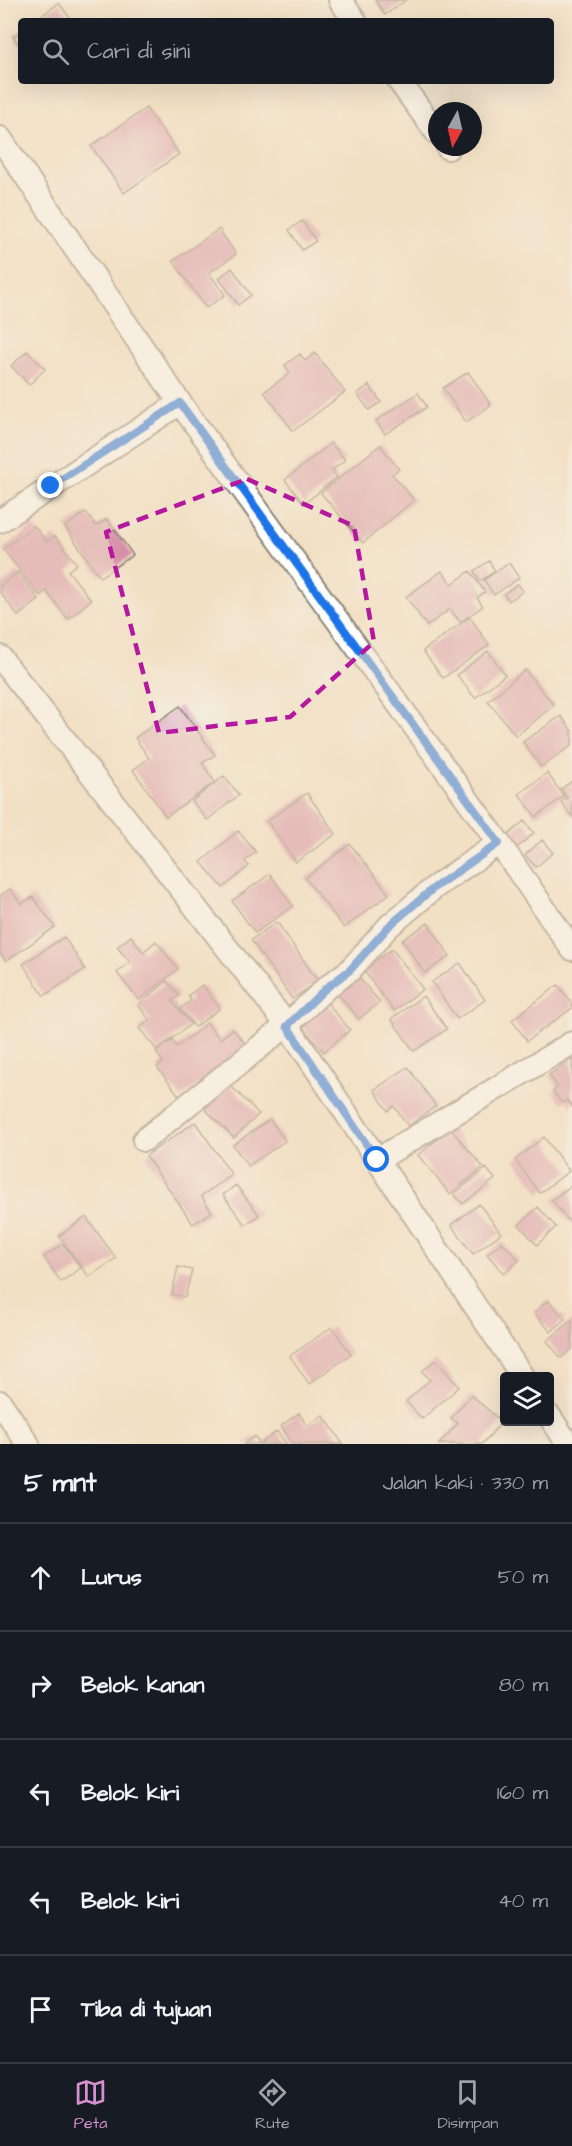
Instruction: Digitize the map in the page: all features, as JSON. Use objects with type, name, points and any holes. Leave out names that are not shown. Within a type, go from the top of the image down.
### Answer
[{"type":"street","points":[[340,0],[353,18]]},
{"type":"street","points":[[401,84],[428,121]]},
{"type":"street","points":[[0,138],[180,403],[499,843],[572,949]]},
{"type":"street","points":[[0,521],[180,403]]},
{"type":"street","points":[[0,657],[287,1026],[519,1372]]},
{"type":"street","points":[[144,1140],[287,1026],[326,988],[350,970],[389,926],[435,887],[499,843]]},
{"type":"street","points":[[377,1160],[572,1043]]},
{"type":"street","points":[[0,1402],[28,1444]]},
{"type":"street","points":[[554,1424],[568,1444]]},
{"type":"highlighted area","points":[[247,479],[354,526],[374,642],[290,717],[159,733],[106,532]]},
{"type":"building","points":[[375,0],[406,0],[385,15]]},
{"type":"building","points":[[59,3],[70,18],[38,18]]},
{"type":"building","points":[[18,33],[18,44],[13,36]]},
{"type":"building","points":[[146,108],[179,154],[124,193],[91,146]]},
{"type":"building","points":[[302,221],[316,241],[302,250],[289,230]]},
{"type":"building","points":[[219,229],[236,254],[209,273],[225,295],[206,308],[173,261]]},
{"type":"building","points":[[232,268],[251,295],[238,305],[219,278]]},
{"type":"building","points":[[27,351],[45,369],[29,385],[11,366]]},
{"type":"building","points":[[315,353],[345,392],[293,431],[264,392],[290,373],[285,365],[300,354],[305,361]]},
{"type":"building","points":[[468,372],[491,405],[466,422],[443,388]]},
{"type":"building","points":[[369,385],[381,402],[369,410],[357,394]]},
{"type":"building","points":[[418,393],[427,407],[385,434],[376,421]]},
{"type":"building","points":[[331,443],[345,460],[332,470],[337,477],[304,504],[285,480]]},
{"type":"building","points":[[380,445],[399,469],[392,474],[414,500],[363,543],[321,493]]},
{"type":"building","points":[[86,512],[96,526],[107,519],[133,555],[100,577],[65,527]]},
{"type":"building","points":[[34,526],[47,542],[55,536],[77,564],[68,571],[91,600],[68,619],[46,591],[40,596],[3,549]]},
{"type":"building","points":[[489,561],[495,571],[480,581],[474,571]]},
{"type":"building","points":[[509,563],[519,578],[494,595],[484,580]]},
{"type":"building","points":[[442,571],[452,584],[470,571],[485,592],[477,598],[483,606],[460,622],[450,609],[427,626],[406,597]]},
{"type":"building","points":[[18,572],[39,600],[18,616],[0,592],[0,586]]},
{"type":"building","points":[[518,584],[523,591],[509,601],[504,594]]},
{"type":"building","points":[[470,617],[489,645],[443,678],[423,651]]},
{"type":"building","points":[[488,651],[505,675],[475,698],[457,675]]},
{"type":"building","points":[[525,670],[554,705],[516,736],[488,701]]},
{"type":"building","points":[[180,706],[215,755],[202,763],[215,782],[166,817],[133,770],[149,758],[135,738]]},
{"type":"building","points":[[561,716],[572,731],[572,745],[541,767],[523,742]]},
{"type":"building","points":[[547,773],[564,796],[536,817],[519,794]]},
{"type":"building","points":[[224,776],[239,795],[207,820],[192,801]]},
{"type":"building","points":[[572,781],[572,817],[561,802],[567,798],[561,789]]},
{"type":"building","points":[[307,793],[336,834],[296,862],[267,821]]},
{"type":"building","points":[[524,821],[534,833],[517,848],[507,836]]},
{"type":"building","points":[[238,831],[256,852],[245,861],[249,866],[223,888],[201,862]]},
{"type":"building","points":[[542,840],[553,853],[536,867],[525,855]]},
{"type":"building","points":[[350,844],[389,894],[344,928],[305,878]]},
{"type":"building","points":[[270,874],[293,906],[255,933],[232,901]]},
{"type":"building","points":[[10,889],[21,904],[33,897],[55,927],[6,961],[0,953],[0,896]]},
{"type":"building","points":[[277,922],[318,981],[292,999],[251,940]]},
{"type":"building","points":[[428,923],[450,956],[425,973],[402,940]]},
{"type":"building","points":[[131,936],[143,952],[156,941],[178,969],[139,1000],[117,973],[130,962],[117,947]]},
{"type":"building","points":[[64,937],[85,969],[44,996],[23,964]]},
{"type":"building","points":[[392,949],[423,989],[394,1011],[363,970]]},
{"type":"building","points":[[460,963],[485,1000],[457,1019],[432,982]]},
{"type":"building","points":[[357,976],[380,1002],[359,1019],[337,993]]},
{"type":"building","points":[[167,981],[179,996],[172,1001],[191,1024],[157,1050],[139,1028],[150,1020],[138,1005]]},
{"type":"building","points":[[202,985],[220,1008],[195,1027],[180,1009],[191,1000],[188,996]]},
{"type":"building","points":[[558,985],[572,1003],[572,1008],[527,1041],[512,1020]]},
{"type":"building","points":[[423,996],[447,1029],[414,1051],[391,1019]]},
{"type":"building","points":[[323,998],[350,1030],[324,1052],[297,1021]]},
{"type":"building","points":[[207,1023],[220,1039],[233,1029],[247,1046],[181,1098],[157,1067],[163,1062],[156,1052],[172,1040],[177,1047]]},
{"type":"building","points":[[572,1059],[572,1107],[567,1100],[562,1103],[553,1091],[558,1087],[549,1075]]},
{"type":"building","points":[[408,1067],[436,1106],[408,1126],[394,1106],[388,1111],[374,1090]]},
{"type":"building","points":[[230,1085],[259,1114],[234,1138],[205,1109]]},
{"type":"building","points":[[270,1119],[285,1141],[248,1166],[233,1145]]},
{"type":"building","points":[[195,1122],[232,1175],[201,1196],[212,1212],[193,1224],[146,1156]]},
{"type":"building","points":[[450,1128],[483,1167],[450,1194],[418,1155]]},
{"type":"building","points":[[544,1137],[569,1171],[540,1193],[515,1160]]},
{"type":"building","points":[[486,1168],[495,1179],[463,1204],[454,1194]]},
{"type":"building","points":[[236,1185],[259,1215],[245,1225],[223,1195]]},
{"type":"building","points":[[572,1185],[572,1222],[570,1223],[552,1200]]},
{"type":"building","points":[[479,1204],[501,1233],[473,1254],[451,1225]]},
{"type":"building","points":[[538,1207],[556,1227],[537,1245],[519,1225]]},
{"type":"building","points":[[86,1217],[116,1258],[89,1277],[59,1236]]},
{"type":"building","points":[[502,1242],[519,1260],[504,1274],[487,1254]]},
{"type":"building","points":[[63,1244],[81,1268],[61,1282],[44,1257]]},
{"type":"building","points":[[178,1267],[192,1270],[185,1297],[172,1294]]},
{"type":"building","points":[[548,1300],[565,1319],[551,1332],[534,1313]]},
{"type":"building","points":[[572,1320],[572,1349],[561,1358],[547,1341]]},
{"type":"building","points":[[332,1327],[351,1354],[309,1384],[290,1356]]},
{"type":"building","points":[[436,1360],[459,1387],[422,1419],[406,1401],[430,1380],[422,1371]]},
{"type":"building","points":[[471,1395],[500,1420],[500,1424],[482,1444],[439,1444],[458,1423],[451,1418]]},
{"type":"building","points":[[299,1413],[307,1426],[323,1415],[343,1444],[293,1444],[281,1426]]},
{"type":"building","points":[[277,1431],[286,1444],[260,1444]]},
{"type":"building","points":[[255,1436],[260,1444],[244,1444]]},
{"type":"route","points":[[51,486],[180,403],[499,843],[435,887],[389,926],[350,970],[307,1004],[287,1026],[377,1160]]}]
